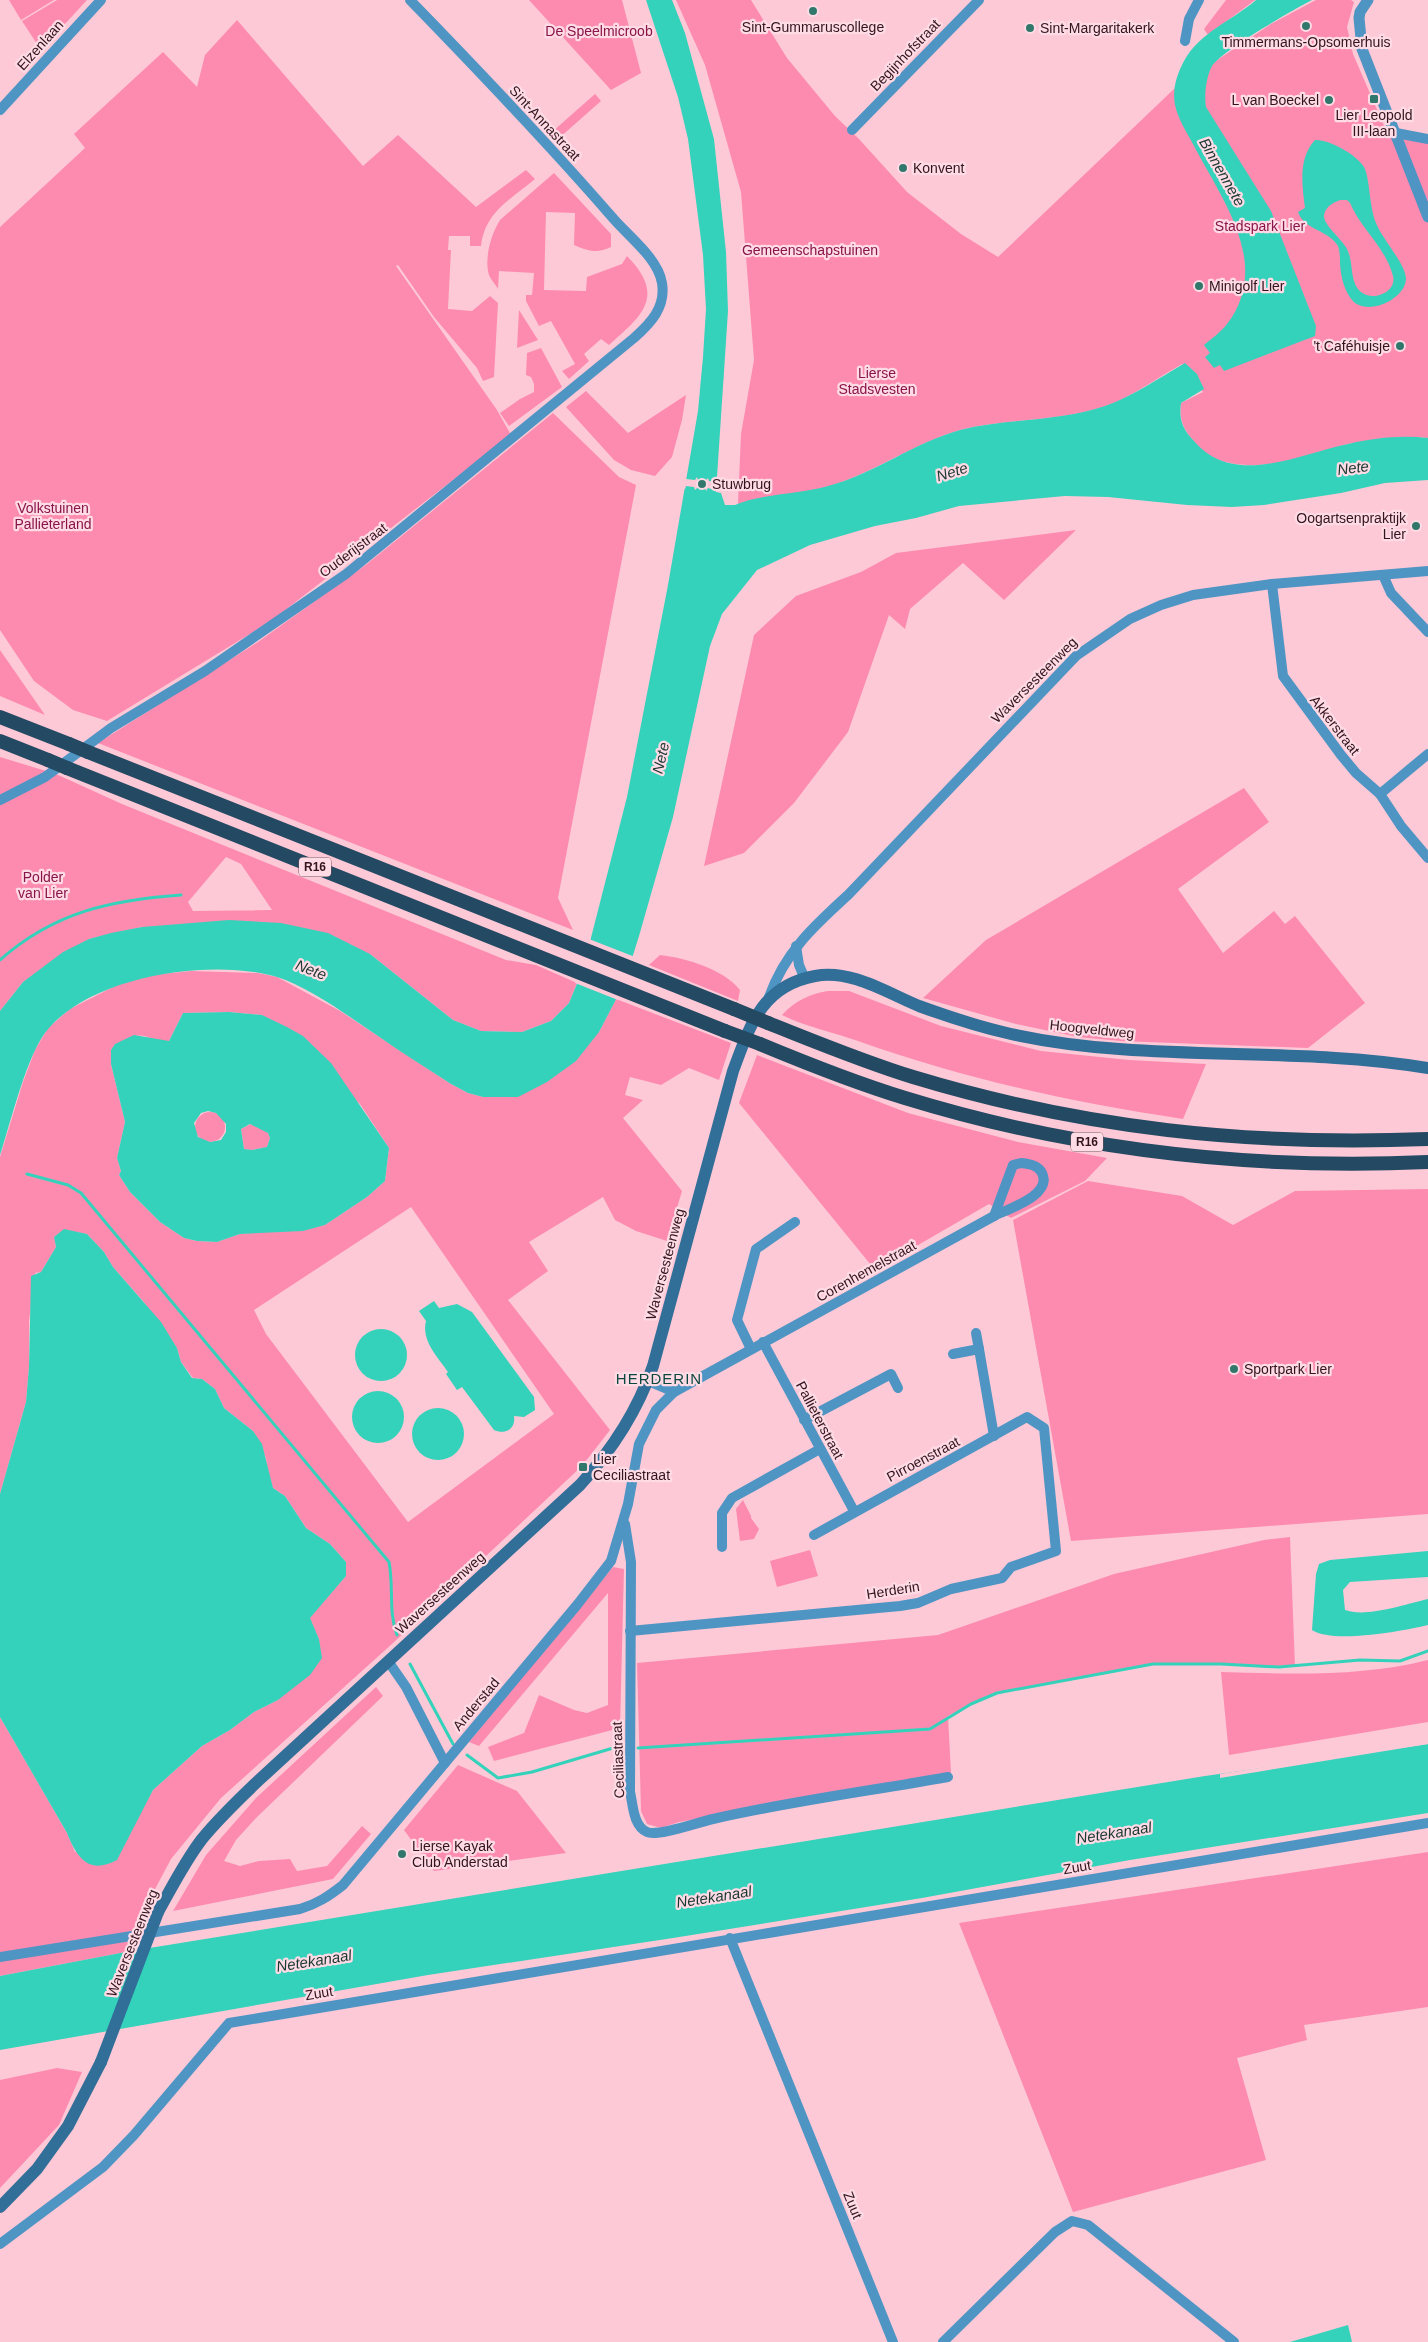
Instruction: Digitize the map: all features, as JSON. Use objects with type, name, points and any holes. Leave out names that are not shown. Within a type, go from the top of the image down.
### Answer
[{"type":"highway","name":"R16","points":[[0,717],[734,1009],[912,1077],[1014,1104],[1116,1124],[1209,1136],[1281,1141],[1428,1139]]},
{"type":"highway","name":"R16","points":[[0,741],[831,1073],[914,1101],[1012,1127],[1111,1147],[1198,1158],[1279,1163],[1428,1162]]},
{"type":"main road","name":"Hoogveldweg","points":[[768,997],[783,987],[805,978],[832,975],[851,978],[954,1018],[1010,1034],[1054,1042],[1144,1049],[1334,1057],[1428,1068]]},
{"type":"main road","name":"Waversesteenweg","points":[[0,2207],[37,2169],[68,2126],[101,2062],[158,1912],[202,1840],[220,1818],[580,1485],[605,1458],[622,1435],[648,1381],[731,1076],[750,1028],[768,997]]},
{"type":"street","name":"Elzenlaan","points":[[0,110],[101,0]]},
{"type":"street","name":"Sint-Annastraat","points":[[410,0],[558,155],[656,268]]},
{"type":"street","name":"Begijnhofstraat","points":[[852,130],[979,0]]},
{"type":"street","points":[[1185,41],[1189,19],[1199,0]]},
{"type":"street","points":[[1368,0],[1360,12],[1358,25],[1360,42],[1428,217]]},
{"type":"street","points":[[1396,133],[1428,139]]},
{"type":"street","name":"Ouderijstraat","points":[[0,800],[45,777],[111,728],[205,671],[362,562],[651,322],[662,298],[662,284],[656,268]]},
{"type":"street","name":"Waversesteenweg","points":[[768,997],[779,970],[796,946],[1062,670],[1098,639],[1130,619],[1161,605],[1193,595],[1272,584],[1428,571]]},
{"type":"street","points":[[1383,575],[1391,593],[1428,632]]},
{"type":"street","name":"Akkerstraat","points":[[1272,584],[1283,676],[1341,755],[1356,773],[1380,794],[1401,826],[1428,858]]},
{"type":"street","points":[[1380,794],[1428,754]]},
{"type":"street","points":[[796,946],[799,965],[805,978]]},
{"type":"street","name":"Corenhemelstraat","points":[[634,1467],[644,1432],[656,1410],[674,1392],[1038,1193],[1043,1183],[1042,1173],[1036,1167],[1021,1163],[1013,1165],[994,1216]]},
{"type":"street","points":[[751,1349],[737,1320],[756,1249],[795,1222]]},
{"type":"street","points":[[976,1333],[994,1436]]},
{"type":"street","name":"Pallieterstraat","points":[[763,1342],[854,1511]]},
{"type":"street","points":[[953,1354],[979,1349]]},
{"type":"street","points":[[804,1420],[891,1374],[898,1388]]},
{"type":"street","points":[[648,1381],[674,1392]]},
{"type":"street","name":"Pirroenstraat","points":[[814,1535],[854,1511],[1027,1417],[1044,1428]]},
{"type":"street","name":"Herderin","points":[[630,1631],[918,1603],[951,1589],[1002,1578],[1011,1567],[1056,1551],[1044,1428]]},
{"type":"street","points":[[722,1547],[722,1513],[732,1498],[820,1449]]},
{"type":"street","name":"Ceciliastraat","points":[[634,1467],[624,1520],[631,1562],[630,1792],[638,1824],[647,1832],[660,1834],[682,1826],[752,1810],[948,1777]]},
{"type":"street","name":"Anderstad","points":[[0,1957],[300,1909],[316,1904],[331,1894],[342,1885],[604,1572],[616,1551],[624,1520]]},
{"type":"street","points":[[388,1661],[406,1687],[445,1762]]},
{"type":"street","name":"Zuut","points":[[0,2244],[103,2167],[134,2135],[229,2023],[1428,1823]]},
{"type":"street","name":"Zuut","points":[[730,1938],[893,2342]]},
{"type":"street","points":[[943,2342],[1055,2232],[1072,2221],[1088,2225],[1234,2342]]},
{"type":"green space","points":[[9,0],[54,0],[21,20]]},
{"type":"green space","points":[[57,0],[87,0],[41,50],[22,21]]},
{"type":"green space","name":"De Speelmicroob","points":[[529,0],[622,0],[641,73],[611,90]]},
{"type":"green space","name":"Stadspark Lier","points":[[676,0],[751,0],[787,58],[835,116],[859,139],[907,192],[961,234],[998,257],[1174,89],[1271,24],[1316,0],[1351,0],[1354,2],[1347,27],[1353,54],[1385,128],[1428,143],[1428,438],[1398,438],[1348,444],[1301,458],[1269,464],[1236,464],[1221,461],[1208,454],[1196,444],[1183,425],[1181,403],[1203,392],[1182,364],[1135,392],[1106,406],[1070,415],[996,423],[960,430],[932,440],[839,483],[811,491],[738,504],[741,434],[754,360],[741,192],[705,65]]},
{"type":"green space","points":[[1226,0],[1255,0],[1208,35],[1204,29]]},
{"type":"green space","name":"Volkstuinen Pallieterland","points":[[237,20],[363,166],[398,135],[476,207],[526,170],[535,179],[508,200],[493,215],[483,234],[481,246],[470,246],[470,236],[449,236],[448,250],[451,250],[448,309],[472,311],[490,296],[498,303],[494,377],[483,381],[477,368],[434,317],[398,265],[396,266],[497,410],[511,435],[271,621],[107,721],[73,710],[34,681],[0,630],[0,227],[85,148],[74,134],[163,52],[197,87],[205,55]]},
{"type":"green space","points":[[595,94],[601,101],[558,139],[552,132]]},
{"type":"green space","points":[[554,173],[611,234],[611,247],[592,251],[574,245],[575,213],[546,212],[544,290],[586,291],[587,277],[622,264],[627,256],[639,270],[645,283],[647,294],[640,314],[632,324],[609,345],[601,339],[584,354],[589,361],[569,379],[562,371],[575,364],[551,321],[539,326],[526,301],[526,295],[532,295],[534,273],[499,271],[498,289],[490,277],[487,262],[489,247],[500,220]]},
{"type":"green space","points":[[519,310],[538,340],[517,348]]},
{"type":"green space","points":[[541,348],[562,387],[509,426],[500,413],[534,392],[534,384],[531,377],[526,375],[527,353]]},
{"type":"green space","points":[[586,391],[628,433],[686,395],[682,420],[672,457],[655,476],[631,470],[614,460],[566,407]]},
{"type":"green space","points":[[553,413],[619,477],[636,485],[558,898],[573,930],[98,743],[258,642],[367,564]]},
{"type":"green space","points":[[1076,530],[1004,600],[963,563],[910,609],[905,629],[889,615],[848,732],[794,803],[744,853],[704,866],[754,635],[796,596],[861,572],[896,553]]},
{"type":"green space","points":[[0,650],[45,715],[0,696]]},
{"type":"green space","name":"Polder van Lier","points":[[0,757],[56,774],[122,804],[506,960],[536,965],[577,983],[569,1003],[551,1021],[522,1032],[481,1031],[453,1020],[370,954],[142,927],[89,939],[23,982],[0,1011]],"holes":[[[226,857],[241,864],[272,910],[193,911],[188,902]]]},
{"type":"green space","points":[[1244,788],[1269,822],[1178,889],[1223,953],[1274,911],[1285,924],[1295,916],[1365,1003],[1308,1048],[1121,1041],[1078,1037],[1016,1024],[923,998],[986,940]]},
{"type":"green space","points":[[660,955],[692,962],[714,970],[740,990],[738,1001],[649,965]]},
{"type":"green space","points":[[191,971],[258,973],[277,977],[340,1011],[451,1084],[468,1093],[483,1097],[599,1032],[616,999],[731,1043],[719,1080],[689,1068],[661,1085],[630,1077],[625,1095],[643,1100],[623,1118],[682,1191],[667,1241],[636,1231],[615,1220],[603,1197],[529,1242],[548,1271],[508,1300],[610,1430],[582,1466],[393,1643],[221,1798],[171,1859],[144,1910],[131,1951],[0,1976],[0,1717],[67,1833],[75,1852],[134,1824],[153,1790],[202,1746],[230,1730],[254,1712],[278,1700],[319,1639],[309,1618],[346,1576],[346,1562],[330,1544],[306,1528],[285,1496],[273,1488],[268,1476],[266,1458],[253,1431],[224,1408],[215,1389],[202,1379],[193,1378],[181,1362],[177,1348],[143,1301],[113,1267],[104,1252],[87,1234],[64,1230],[54,1237],[56,1247],[41,1272],[35,1273],[29,1321],[29,1367],[26,1402],[0,1494],[0,1157],[23,1082],[35,1050],[48,1028],[70,1009],[119,984],[152,975]],"holes":[[[229,1012],[262,1015],[360,1104],[389,1148],[385,1181],[367,1197],[325,1225],[240,1234],[217,1242],[184,1238],[160,1222],[130,1192],[119,1175],[121,1171],[117,1158],[125,1122],[111,1064],[111,1050],[126,1039],[140,1035],[160,1041],[169,1041],[183,1013]],[[411,1207],[554,1414],[408,1522],[266,1334],[254,1310]]]},
{"type":"green space","points":[[828,991],[849,991],[941,1026],[1041,1051],[1129,1060],[1206,1064],[1183,1119],[1100,1105],[1018,1088],[938,1067],[810,1026],[782,1015],[803,999]]},
{"type":"green space","points":[[757,1055],[908,1113],[1018,1142],[1107,1158],[1085,1181],[1011,1218],[989,1204],[875,1270],[739,1103]]},
{"type":"green space","points":[[210,1112],[221,1116],[225,1127],[221,1138],[210,1142],[199,1138],[195,1127],[199,1116]]},
{"type":"green space","points":[[251,1124],[268,1132],[270,1138],[267,1147],[252,1150],[244,1149],[241,1129]]},
{"type":"green space","name":"Sportpark Lier","points":[[1088,1181],[1182,1196],[1233,1225],[1295,1191],[1428,1189],[1428,1514],[1071,1541],[1013,1220]]},
{"type":"green space","points":[[743,1500],[751,1518],[759,1529],[754,1539],[740,1541],[736,1509]]},
{"type":"green space","points":[[1290,1537],[1295,1666],[1153,1664],[997,1693],[948,1716],[951,1773],[679,1822],[661,1828],[647,1824],[641,1811],[637,1663],[938,1635],[1114,1574],[1264,1540]]},
{"type":"green space","points":[[810,1550],[818,1576],[777,1587],[770,1561]]},
{"type":"green space","points":[[613,1567],[624,1569],[620,1728],[494,1761],[488,1747],[524,1733],[539,1695],[574,1710],[587,1713],[608,1705],[608,1593],[479,1746],[469,1742]]},
{"type":"green space","points":[[1428,1660],[1428,1722],[1229,1755],[1221,1672],[1299,1674],[1351,1672]]},
{"type":"green space","points":[[376,1687],[383,1696],[256,1818],[236,1840],[224,1861],[240,1866],[259,1861],[290,1859],[297,1871],[327,1866],[362,1826],[371,1834],[333,1879],[173,1911],[206,1855],[256,1798]]},
{"type":"green space","points":[[458,1765],[517,1791],[566,1853],[434,1871],[404,1830]]},
{"type":"green space","points":[[1428,1852],[1428,2007],[1304,2025],[1307,2040],[1237,2058],[1266,2160],[1073,2212],[959,1923]]},
{"type":"green space","points":[[57,2068],[82,2072],[59,2125],[0,2188],[0,2080]]},
{"type":"water","name":"Nete","points":[[646,0],[672,0],[685,33],[714,139],[726,252],[728,311],[716,492],[721,493],[725,505],[735,505],[745,501],[817,489],[845,481],[926,443],[960,430],[996,423],[1070,415],[1105,406],[1136,392],[1185,363],[1197,374],[1204,389],[1181,403],[1180,414],[1182,424],[1194,441],[1210,455],[1228,463],[1247,465],[1268,464],[1368,440],[1398,437],[1428,438],[1428,480],[1385,483],[1341,493],[1264,505],[1232,507],[1187,505],[1108,497],[1065,496],[959,506],[916,518],[875,526],[810,545],[757,570],[722,614],[710,646],[673,817],[624,984],[599,1032],[576,1061],[547,1082],[518,1097],[483,1097],[468,1093],[451,1084],[329,1003],[303,988],[277,977],[250,972],[220,970],[156,975],[95,995],[69,1010],[49,1028],[41,1039],[27,1070],[0,1155],[0,1011],[23,982],[63,952],[89,939],[111,933],[142,927],[229,920],[281,923],[328,933],[370,954],[453,1020],[481,1031],[522,1032],[551,1021],[569,1003],[583,969],[627,797],[668,585],[698,411],[703,357],[706,309],[703,255],[688,139],[678,97]]},
{"type":"water","name":"Binnennete","points":[[1256,0],[1312,0],[1259,31],[1219,59],[1212,66],[1208,76],[1205,103],[1271,211],[1316,326],[1315,336],[1224,371],[1220,365],[1214,368],[1205,357],[1210,353],[1204,345],[1225,327],[1240,302],[1245,279],[1244,256],[1229,211],[1178,115],[1174,93],[1179,71],[1191,51],[1208,34]]},
{"type":"water","points":[[1315,140],[1328,142],[1349,153],[1364,167],[1376,223],[1402,266],[1406,279],[1404,287],[1399,294],[1384,304],[1366,307],[1358,305],[1352,300],[1342,278],[1338,246],[1329,236],[1306,223],[1298,212],[1305,208],[1302,172],[1310,147]],"holes":[[[1340,200],[1347,200],[1390,266],[1393,282],[1388,291],[1383,294],[1377,296],[1366,295],[1357,288],[1347,249],[1324,219],[1326,209],[1330,205]]]},
{"type":"water","points":[[229,1012],[262,1015],[303,1036],[331,1063],[389,1148],[385,1181],[367,1197],[325,1225],[303,1231],[240,1234],[217,1242],[197,1241],[184,1238],[160,1222],[130,1192],[119,1175],[121,1171],[117,1158],[125,1122],[111,1064],[111,1050],[115,1044],[134,1035],[169,1041],[183,1013]],"holes":[[[208,1111],[216,1113],[226,1124],[226,1132],[221,1140],[210,1142],[198,1137],[194,1123],[201,1113]],[[250,1124],[268,1133],[270,1138],[267,1147],[252,1150],[244,1149],[241,1129]]]},
{"type":"water","points":[[64,1229],[87,1234],[104,1252],[113,1267],[161,1322],[177,1348],[181,1362],[192,1378],[202,1379],[215,1389],[224,1408],[253,1431],[262,1444],[273,1488],[285,1496],[306,1528],[330,1544],[346,1562],[346,1576],[310,1618],[319,1639],[322,1658],[310,1675],[278,1700],[254,1712],[230,1730],[202,1746],[153,1790],[117,1860],[99,1866],[85,1862],[75,1850],[0,1717],[0,1494],[26,1402],[29,1367],[31,1276],[41,1272],[56,1247],[54,1237]]},
{"type":"water","points":[[434,1301],[439,1308],[457,1304],[472,1312],[534,1397],[535,1410],[524,1417],[514,1416],[513,1424],[509,1430],[502,1432],[494,1430],[462,1387],[457,1390],[446,1374],[448,1372],[428,1342],[425,1328],[426,1321],[419,1311]]},
{"type":"water","points":[[376,1329],[386,1329],[396,1333],[403,1340],[407,1355],[403,1370],[396,1377],[386,1381],[376,1381],[366,1377],[359,1370],[355,1360],[355,1350],[359,1340],[366,1333]]},
{"type":"water","points":[[373,1391],[383,1391],[397,1398],[404,1412],[404,1422],[397,1436],[383,1443],[373,1443],[363,1439],[356,1432],[352,1422],[352,1412],[356,1402],[363,1395]]},
{"type":"water","points":[[433,1408],[443,1408],[452,1412],[460,1420],[464,1434],[460,1448],[452,1456],[443,1460],[433,1460],[424,1456],[416,1448],[412,1439],[412,1429],[416,1420],[424,1412]]},
{"type":"water","points":[[1428,1551],[1428,1577],[1350,1582],[1343,1590],[1345,1610],[1354,1612],[1375,1611],[1428,1599],[1428,1625],[1386,1633],[1351,1636],[1322,1634],[1312,1630],[1316,1574],[1319,1564],[1330,1560]]},
{"type":"water","name":"Netekanaal","points":[[1428,1744],[1428,1813],[1130,1860],[922,1898],[428,1975],[0,2050],[0,1976],[131,1951],[1205,1776]]},
{"type":"water","points":[[1348,2325],[1352,2342],[1290,2342]]},
{"type":"pier","name":"Stuwbrug","points":[[683,476],[686,479],[695,480],[697,477],[698,480],[705,481],[708,478],[709,481],[718,482],[721,480],[719,490],[724,493],[708,488],[706,491],[705,488],[698,487],[695,490],[694,487],[686,486],[685,489],[681,488]]},
{"type":"pier","points":[[589,939],[635,957],[618,1000],[575,983]]},
{"type":"pier","points":[[1428,1742],[1428,1744],[1220,1778],[1220,1774]]},
{"type":"waterway","points":[[0,960],[41,930],[84,911],[155,897],[181,895]]},
{"type":"waterway","points":[[27,1174],[68,1185],[81,1193],[389,1562],[392,1608],[397,1635]]},
{"type":"waterway","points":[[638,1748],[930,1729],[971,1704],[997,1693],[1153,1664],[1221,1664],[1279,1667],[1360,1660],[1400,1661],[1428,1651]]},
{"type":"waterway","points":[[410,1664],[453,1744]]},
{"type":"waterway","points":[[467,1755],[498,1778],[532,1772],[620,1746]]},
{"type":"place","name":"Sint-Gummaruscollege","points":[[813,11]]},
{"type":"place","name":"Timmermans-Opsomerhuis","points":[[1306,26]]},
{"type":"place","name":"Sint-Margaritakerk","points":[[1030,28]]},
{"type":"place","name":"Lier Leopold III-laan","points":[[1374,99]]},
{"type":"place","name":"L van Boeckel","points":[[1329,100]]},
{"type":"place","name":"Konvent","points":[[903,168]]},
{"type":"place","name":"Minigolf Lier","points":[[1199,286]]},
{"type":"place","name":"'t Caféhuisje","points":[[1400,346]]},
{"type":"place","name":"Stuwbrug","points":[[702,484]]},
{"type":"place","name":"Oogartsenpraktijk Lier","points":[[1416,526]]},
{"type":"place","name":"Sportpark Lier","points":[[1234,1369]]},
{"type":"place","name":"Lier Ceciliastraat","points":[[583,1467]]},
{"type":"place","name":"Lierse Kayak Club Anderstad","points":[[402,1854]]},
{"type":"district","name":"HERDERIN","points":[[659,1379]]},
{"type":"park label","name":"Gemeenschapstuinen","points":[[810,250]]},
{"type":"park label","name":"Lierse Stadsvesten","points":[[877,382]]}]
